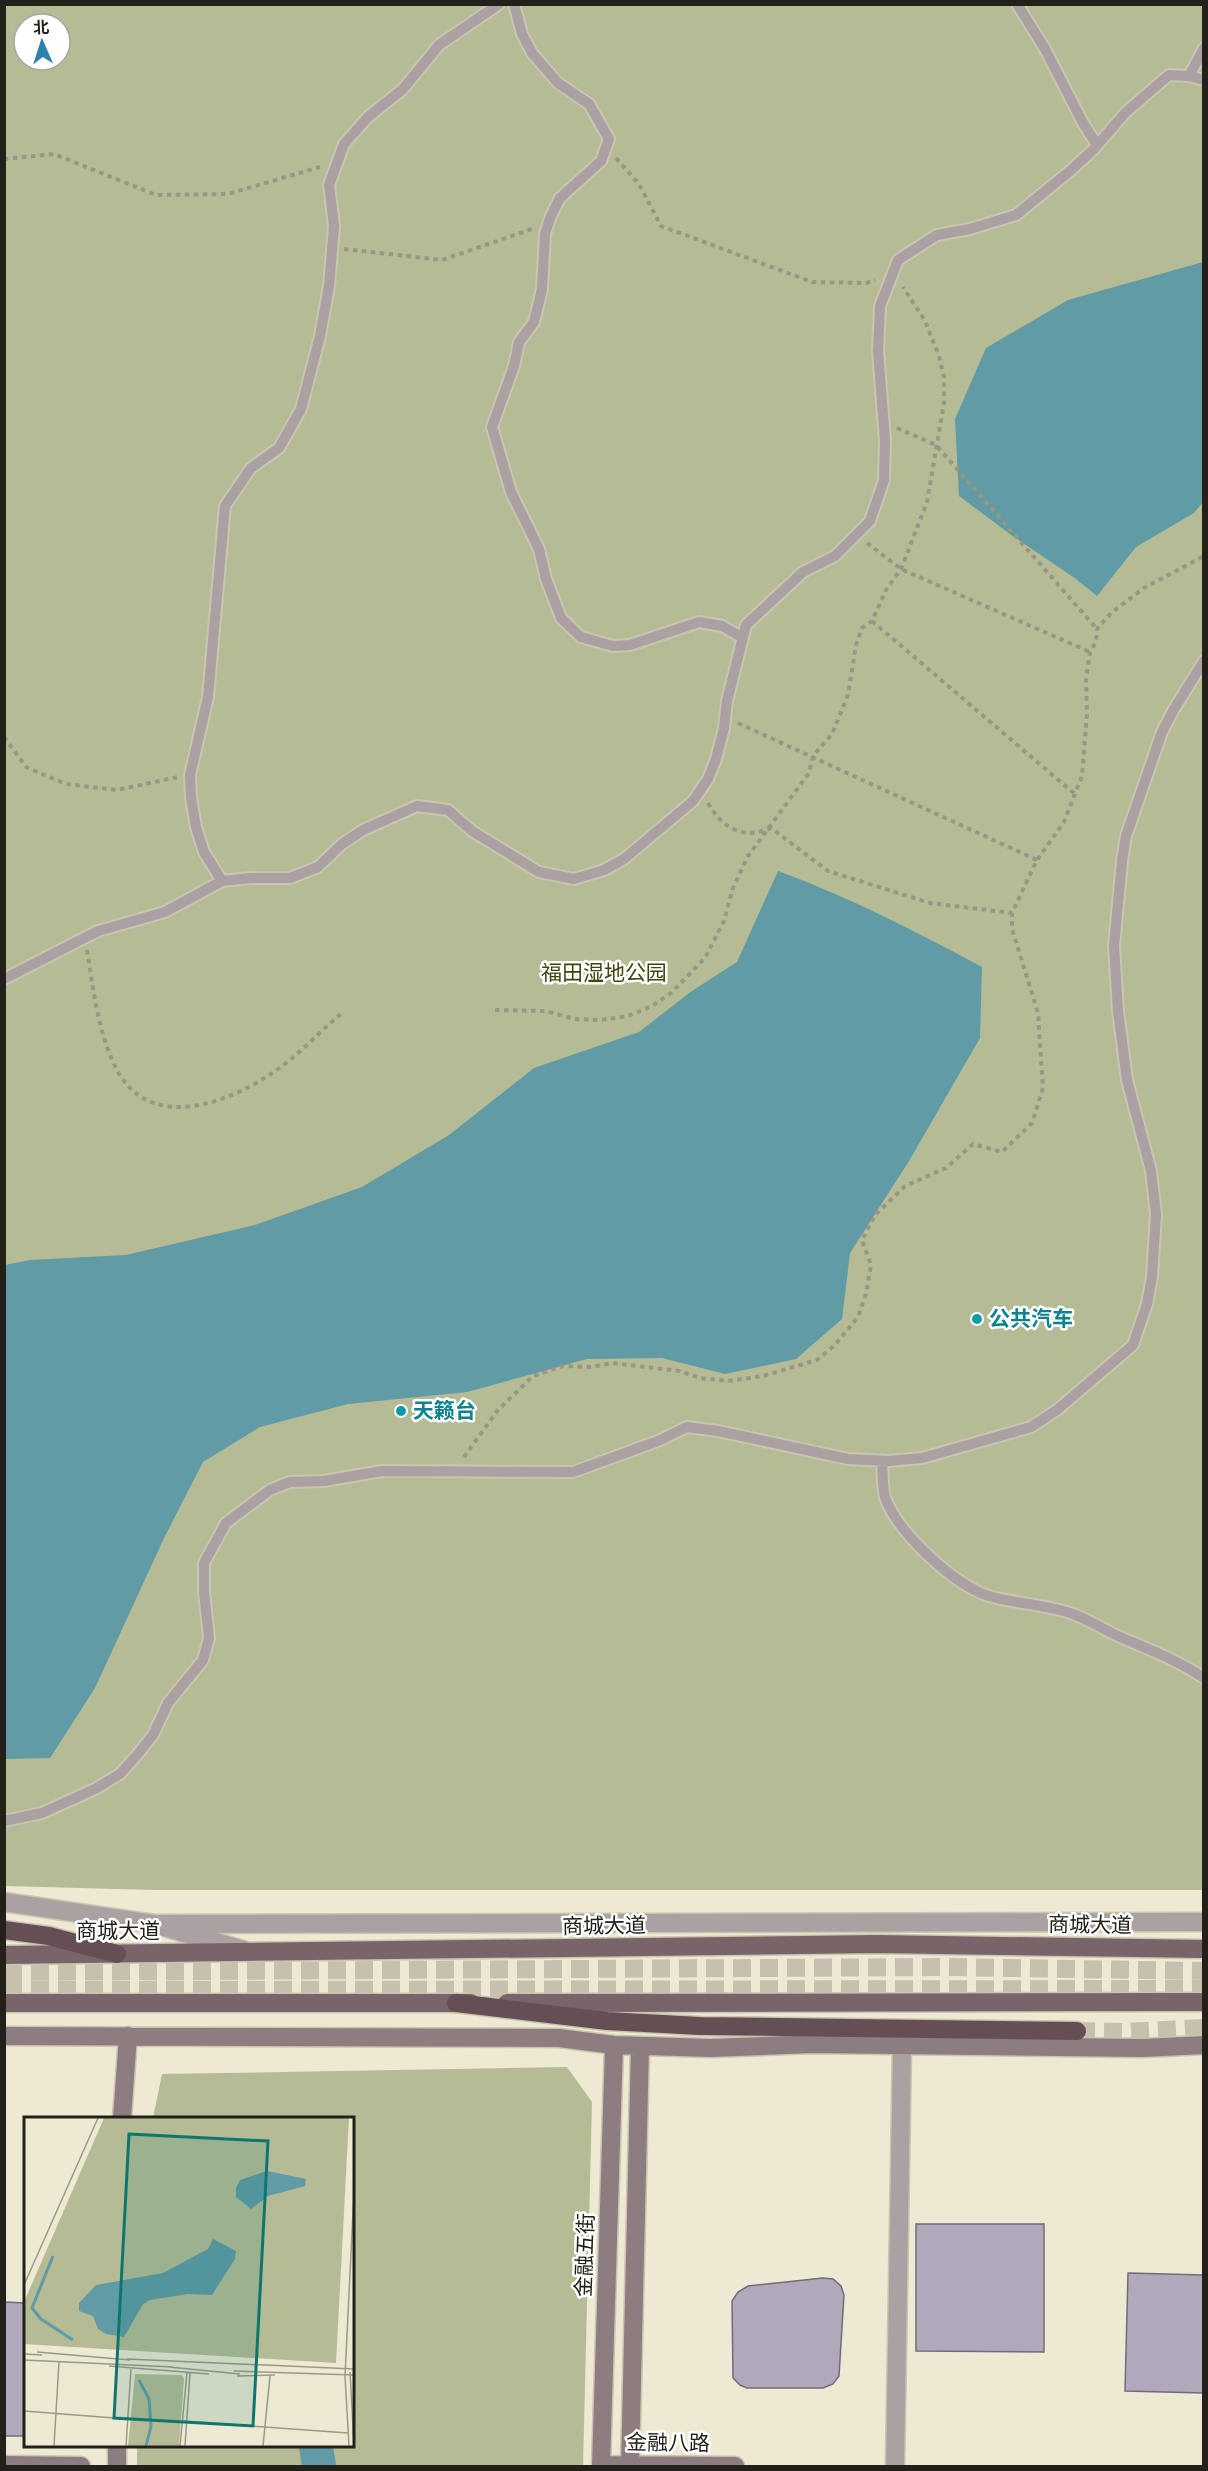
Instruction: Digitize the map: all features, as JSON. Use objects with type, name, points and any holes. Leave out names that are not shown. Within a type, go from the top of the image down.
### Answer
[{"type":"highway","points":[[4,1930],[49,1936],[117,1954]]},
{"type":"highway","points":[[456,2003],[607,2021],[700,2026],[1077,2031]]},
{"type":"main road","name":"商城大道","points":[[4,1954],[253,1953],[877,1944],[1203,1949]]},
{"type":"main road","points":[[4,2003],[1203,2002]]},
{"type":"street","points":[[4,1902],[154,1924],[253,1953]]},
{"type":"street","points":[[154,1924],[1203,1922]]},
{"type":"street","points":[[4,2036],[559,2038],[614,2045],[711,2048],[812,2044],[1143,2048],[1203,2044]]},
{"type":"street","points":[[122,2117],[129,2036]]},
{"type":"street","name":"金融五街","points":[[601,2466],[614,2045]]},
{"type":"street","points":[[895,2466],[902,2045]]},
{"type":"street","points":[[630,2465],[640,2046]]},
{"type":"street","points":[[117,2447],[117,2466]]},
{"type":"street","points":[[4,2465],[81,2466]]},
{"type":"street","name":"金融八路","points":[[601,2466],[735,2466]]},
{"type":"lane","points":[[222,881],[204,852],[196,827],[190,775],[208,697],[225,506],[251,468],[279,448],[301,409],[320,336],[329,286],[334,226],[329,185],[344,144],[368,117],[403,89],[439,45],[498,4]]},
{"type":"lane","points":[[514,4],[522,34],[532,53],[558,83],[589,104],[609,139],[601,161],[560,198],[548,223],[545,234],[542,289],[534,322],[519,342],[514,366],[492,427],[511,492],[539,549],[546,579],[561,618],[581,637],[613,646],[641,642],[699,622],[722,626],[743,638]]},
{"type":"lane","points":[[1017,4],[1045,49],[1097,145]]},
{"type":"lane","points":[[1189,76],[1203,48]]},
{"type":"lane","points":[[4,979],[98,931],[165,912],[222,881],[290,878],[318,867],[342,844],[363,830],[417,806],[448,810],[472,831],[539,873],[574,879],[604,870],[624,860],[693,801],[700,790],[716,759],[746,625],[803,572],[834,556],[870,521],[884,480],[885,440],[878,351],[880,306],[898,260],[937,235],[970,229],[1016,215],[1052,187],[1097,145],[1125,112],[1169,75],[1189,76],[1203,80]]},
{"type":"lane","points":[[4,1821],[42,1813],[95,1789],[120,1774],[153,1735],[168,1703],[203,1660],[209,1638],[204,1592],[204,1563],[226,1523],[270,1490],[290,1482],[324,1481],[382,1471],[573,1472],[658,1441],[687,1427],[718,1431],[848,1459],[882,1461],[922,1458],[1031,1426],[1057,1410],[1132,1345],[1147,1304],[1156,1214],[1151,1171],[1127,1080],[1118,1011],[1114,946],[1122,861],[1126,836],[1162,732],[1203,661]]},
{"type":"lane","points":[[882,1461],[885,1497],[902,1524],[945,1572],[966,1586],[988,1596],[1018,1603],[1044,1605],[1075,1614],[1181,1663],[1203,1678]]},
{"type":"path","points":[[495,1010],[545,1011],[574,1019],[600,1020],[628,1016],[652,1006],[671,993],[705,958],[724,921],[733,888],[748,856],[771,828],[809,773],[813,756],[832,734],[842,713],[853,674],[856,645],[862,628],[872,621],[886,590],[902,569],[927,502],[944,403],[944,377],[939,356],[925,321],[913,300],[892,274],[866,283],[812,282],[660,226],[639,184],[606,148]]},
{"type":"path","points":[[4,159],[54,154],[156,195],[228,194],[338,162]]},
{"type":"path","points":[[331,248],[442,260],[548,223]]},
{"type":"path","points":[[883,422],[936,445],[1098,629]]},
{"type":"path","points":[[856,535],[902,569],[1090,652]]},
{"type":"path","points":[[454,1471],[498,1410],[533,1376],[563,1366],[612,1363],[680,1371],[700,1378],[728,1381],[791,1369],[816,1360],[835,1345],[858,1317],[866,1294],[871,1265],[862,1240],[875,1215],[905,1186],[946,1168],[973,1144],[1002,1152],[1032,1123],[1043,1088],[1038,1013],[1012,929],[1012,913],[1037,860],[1064,822],[1082,776],[1086,743],[1086,679],[1090,652],[1096,642],[1098,629],[1111,614],[1144,588],[1203,556]]},
{"type":"path","points":[[872,621],[1076,795]]},
{"type":"path","points":[[725,717],[1037,860]]},
{"type":"path","points":[[4,737],[26,767],[66,784],[117,790],[190,775]]},
{"type":"path","points":[[700,790],[710,807],[727,827],[747,834],[771,828]]},
{"type":"path","points":[[771,828],[828,871],[930,903],[1012,913]]},
{"type":"path","points":[[85,937],[93,990],[115,1067],[134,1092],[159,1106],[195,1107],[240,1093],[296,1055],[343,1012]]},
{"type":"green space","name":"福田湿地公园","points":[[5,5],[1203,5],[1203,1890],[155,1890],[5,1886]]},
{"type":"green space","points":[[567,2067],[592,2102],[583,2466],[137,2466],[137,2447],[354,2447],[354,2117],[153,2117],[162,2074]]},
{"type":"water","points":[[1203,262],[1203,502],[1194,513],[1136,547],[1097,596],[959,496],[955,419],[986,348],[1068,300]]},
{"type":"water","points":[[778,871],[882,915],[982,967],[980,1038],[909,1161],[850,1253],[842,1319],[796,1359],[725,1374],[662,1358],[587,1359],[467,1392],[348,1404],[260,1427],[203,1462],[165,1536],[95,1688],[50,1758],[5,1759],[5,1265],[30,1260],[126,1255],[255,1225],[362,1187],[449,1135],[534,1068],[639,1032],[692,991],[737,962]]},
{"type":"building","points":[[916,2224],[1044,2224],[1044,2352],[916,2351]]},
{"type":"building","points":[[1128,2273],[1203,2275],[1203,2393],[1125,2391]]},
{"type":"building","points":[[823,2278],[833,2279],[841,2286],[844,2295],[839,2376],[833,2384],[823,2388],[747,2388],[740,2385],[733,2378],[732,2301],[738,2292],[748,2286]]},
{"type":"building","points":[[4,2302],[24,2303],[24,2436],[4,2436]]},
{"type":"waterway","points":[[316,2447],[319,2466]]},
{"type":"tunnel","points":[[4,1972],[946,1967],[1204,1971]]},
{"type":"tunnel","points":[[4,1990],[1204,1989]]},
{"type":"tunnel","points":[[1077,2031],[1125,2032],[1204,2028]]},
{"type":"place","name":"公共汽车","points":[[977,1319]]},
{"type":"place","name":"天籁台","points":[[401,1411]]}]
